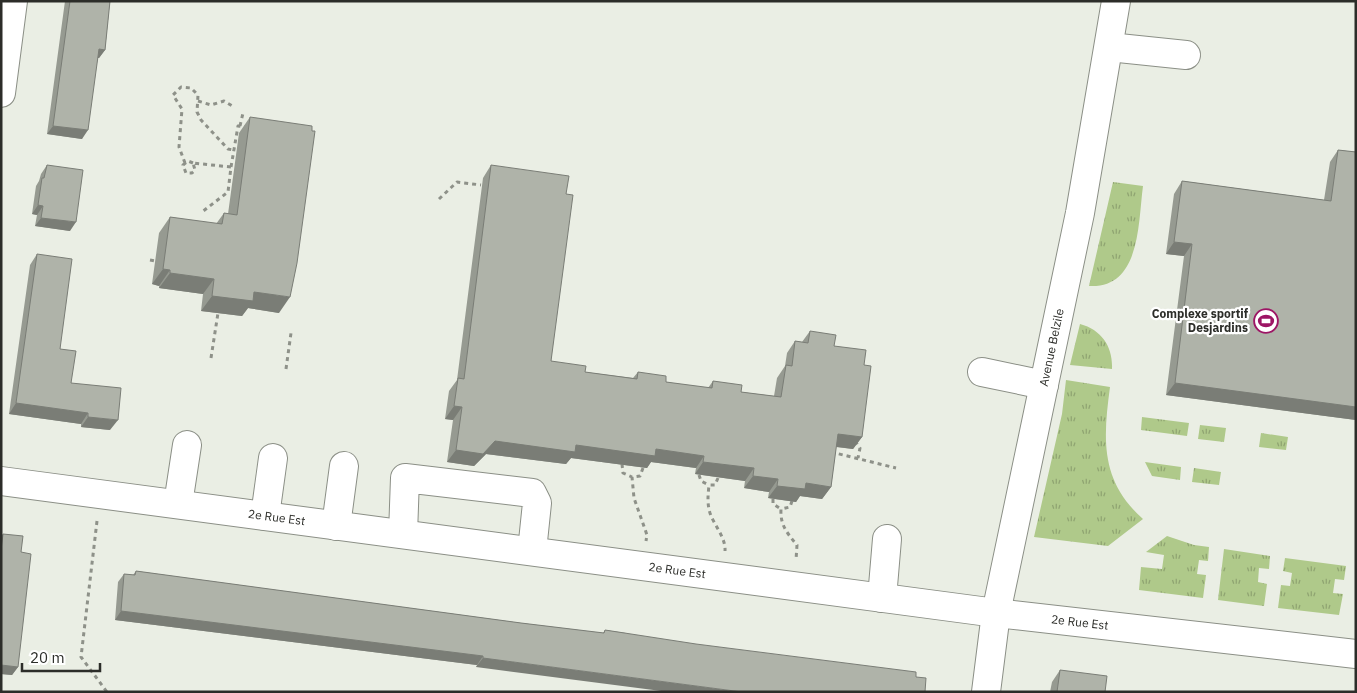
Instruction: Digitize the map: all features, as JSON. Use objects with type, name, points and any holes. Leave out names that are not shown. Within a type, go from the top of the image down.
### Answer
[{"type":"street","points":[[1,93],[13,1]]},
{"type":"street","name":"Avenue Belzile","points":[[986,692],[996,613],[1080,213],[1116,1]]},
{"type":"street","points":[[1109,47],[1186,55]]},
{"type":"street","points":[[982,372],[1044,385]]},
{"type":"street","points":[[178,504],[187,445]]},
{"type":"street","points":[[265,516],[273,458]]},
{"type":"street","points":[[336,526],[344,466]]},
{"type":"street","points":[[403,534],[405,478],[532,493],[537,503],[532,551]]},
{"type":"street","name":"2e Rue Est","points":[[1,481],[996,613],[1356,654]]},
{"type":"street","points":[[882,598],[887,539]]},
{"type":"path","points":[[193,163],[195,170],[189,174],[183,168],[185,163],[179,148],[182,109],[173,95],[178,88],[186,86],[198,95],[196,112],[201,120],[228,149],[234,150]]},
{"type":"path","points":[[198,101],[211,105],[224,101],[234,107]]},
{"type":"path","points":[[202,212],[228,192],[238,126],[240,126],[243,113]]},
{"type":"path","points":[[240,126],[250,128]]},
{"type":"path","points":[[185,163],[188,161],[231,167]]},
{"type":"path","points":[[439,198],[457,182],[481,185]]},
{"type":"path","points":[[150,260],[155,261]]},
{"type":"path","points":[[211,358],[218,313]]},
{"type":"path","points":[[286,369],[291,333]]},
{"type":"path","points":[[854,440],[860,448],[858,458]]},
{"type":"path","points":[[829,452],[896,468]]},
{"type":"path","points":[[622,464],[623,472],[632,477],[640,476],[643,468]]},
{"type":"path","points":[[699,475],[701,481],[709,485],[715,485],[718,478]]},
{"type":"path","points":[[632,477],[634,498],[647,534],[643,566]]},
{"type":"path","points":[[709,485],[708,507],[726,544],[722,576]]},
{"type":"path","points":[[99,495],[82,656],[107,692]]},
{"type":"path","points":[[773,499],[773,504],[781,509],[790,507],[792,501]]},
{"type":"path","points":[[781,509],[780,519],[783,527],[797,545],[794,586]]},
{"type":"green space","points":[[1113,182],[1143,186],[1134,251],[1128,265],[1119,277],[1106,284],[1089,286]]},
{"type":"green space","points":[[1080,324],[1094,330],[1105,340],[1111,354],[1112,369],[1070,365]]},
{"type":"green space","points":[[1066,380],[1110,387],[1106,442],[1112,474],[1119,490],[1129,505],[1143,519],[1108,546],[1034,537],[1062,414]]},
{"type":"green space","points":[[1142,417],[1189,423],[1187,436],[1141,430]]},
{"type":"green space","points":[[1200,425],[1226,428],[1224,442],[1198,439]]},
{"type":"green space","points":[[1261,433],[1288,437],[1286,450],[1259,447]]},
{"type":"green space","points":[[1145,462],[1181,467],[1180,480],[1152,476]]},
{"type":"green space","points":[[1194,468],[1221,472],[1219,485],[1192,482]]},
{"type":"green space","points":[[1167,536],[1194,545],[1209,547],[1208,561],[1199,560],[1197,574],[1206,575],[1203,598],[1139,590],[1141,567],[1162,569],[1164,555],[1146,552]]},
{"type":"green space","points":[[1224,549],[1270,556],[1269,569],[1259,568],[1258,582],[1267,584],[1264,606],[1218,600]]},
{"type":"green space","points":[[1285,558],[1346,566],[1344,580],[1335,579],[1333,593],[1343,594],[1339,615],[1278,608],[1281,585],[1290,586],[1292,573],[1283,571]]},
{"type":"building","points":[[70,1],[110,1],[105,50],[99,49],[88,130],[53,126]]},
{"type":"building","points":[[250,117],[312,126],[312,131],[315,131],[297,263],[290,297],[254,292],[253,301],[212,296],[214,279],[170,273],[170,270],[163,269],[170,217],[222,224],[224,213],[237,215]]},
{"type":"building","name":"Complexe sportif Desjardins","points":[[1338,150],[1356,152],[1356,407],[1175,383],[1192,244],[1174,242],[1182,181],[1331,201]]},
{"type":"building","points":[[47,165],[83,170],[76,222],[41,218],[43,206],[38,205],[42,178],[44,178]]},
{"type":"building","points":[[491,165],[569,176],[566,194],[573,195],[551,361],[586,366],[585,372],[637,379],[638,372],[666,376],[666,382],[712,388],[713,381],[742,385],[741,392],[781,397],[786,365],[792,366],[795,341],[808,343],[810,331],[836,335],[834,346],[866,350],[864,365],[871,366],[862,437],[838,434],[831,487],[806,483],[805,489],[777,486],[778,479],[753,476],[754,468],[703,462],[704,456],[656,449],[655,456],[576,445],[575,452],[495,441],[483,454],[456,450],[462,407],[454,406],[458,378],[464,379]]},
{"type":"building","points":[[37,254],[72,259],[60,349],[76,351],[71,383],[121,388],[118,420],[88,417],[88,413],[16,403]]},
{"type":"building","points":[[3,534],[23,536],[21,552],[31,554],[18,667],[1,665],[1,550]]},
{"type":"building","points":[[136,571],[521,623],[604,633],[605,630],[696,644],[916,672],[916,677],[926,678],[925,692],[742,692],[483,658],[483,656],[121,611],[124,574],[135,575]]},
{"type":"building","points":[[1060,670],[1107,676],[1105,692],[1057,692]]},
{"type":"place","name":"Complexe sportif Desjardins","points":[[1266,321]]}]
